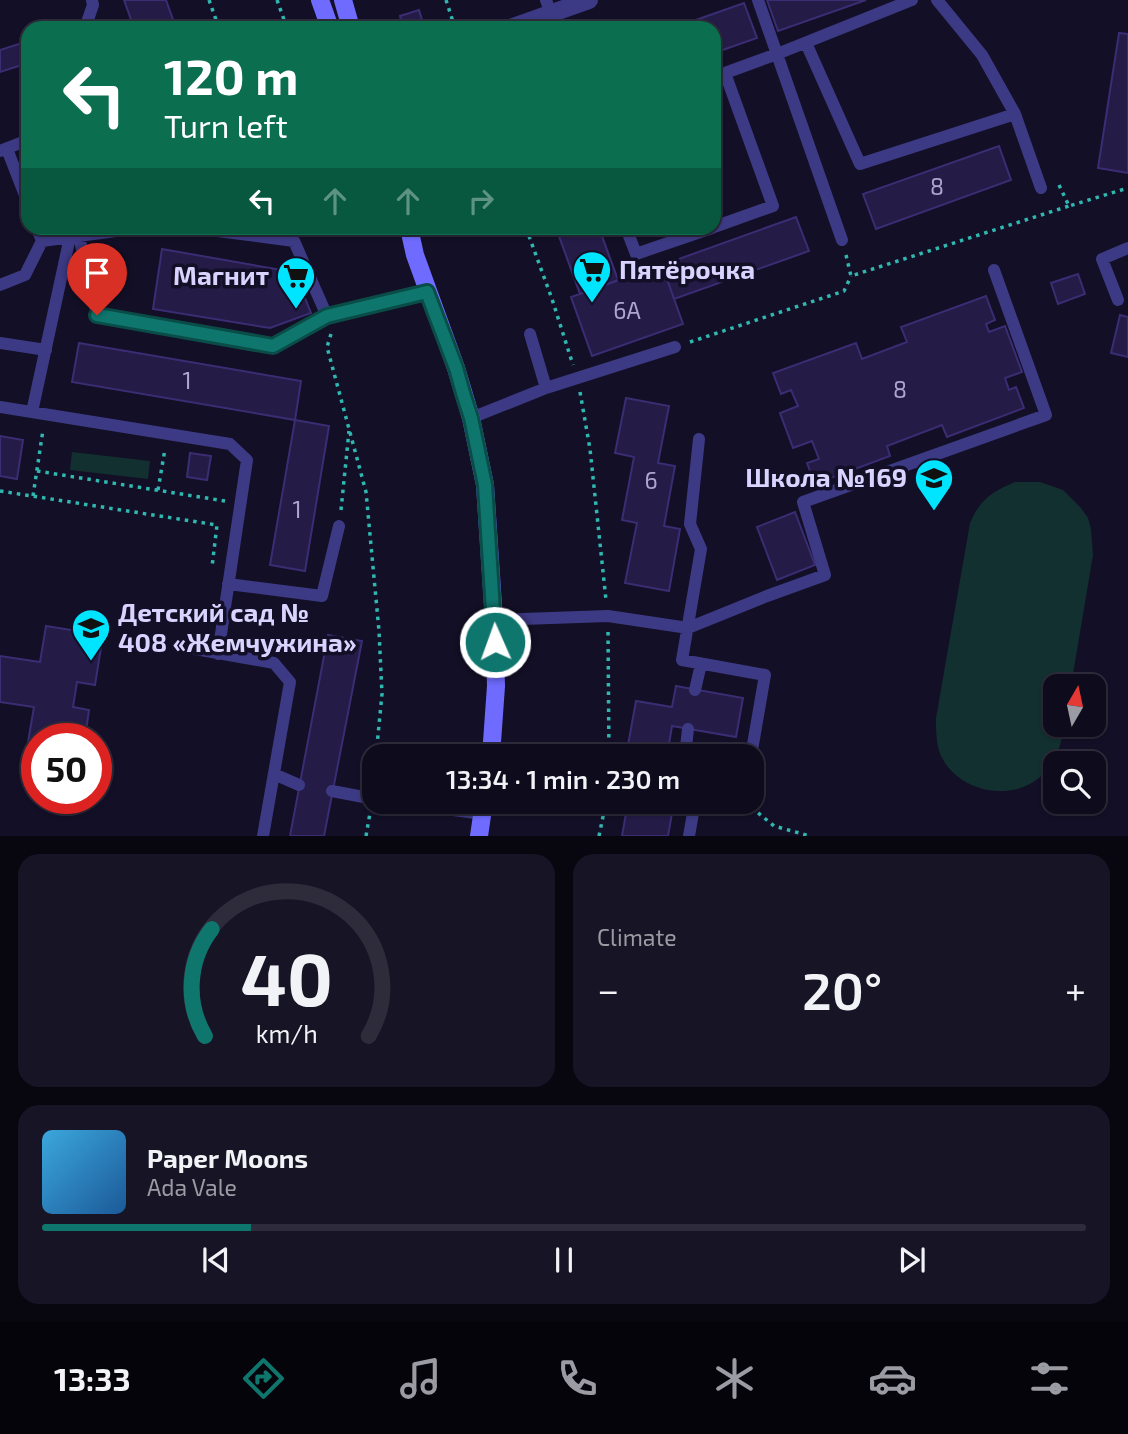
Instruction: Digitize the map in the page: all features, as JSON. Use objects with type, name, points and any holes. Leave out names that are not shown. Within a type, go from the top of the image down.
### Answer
[{"type":"main road","points":[[320,0],[328,21]]},
{"type":"main road","points":[[343,0],[349,21]]},
{"type":"main road","points":[[405,235],[415,255]]},
{"type":"main road","points":[[411,235],[427,292],[456,368],[471,418],[485,485],[495,620],[496,686],[492,744]]},
{"type":"main road","points":[[479,835],[482,814]]},
{"type":"street","points":[[530,21],[589,0]]},
{"type":"lane","points":[[87,21],[92,0]]},
{"type":"lane","points":[[758,0],[842,240]]},
{"type":"lane","points":[[721,74],[912,0]]},
{"type":"lane","points":[[937,0],[982,55],[1015,114],[1041,188]]},
{"type":"lane","points":[[806,43],[860,164],[1015,114]]},
{"type":"lane","points":[[721,80],[774,206],[721,224]]},
{"type":"lane","points":[[21,143],[4,150],[21,188]]},
{"type":"lane","points":[[0,285],[25,275],[42,241],[40,235]]},
{"type":"lane","points":[[42,241],[88,235]]},
{"type":"lane","points":[[248,235],[294,241],[329,316]]},
{"type":"lane","points":[[629,235],[636,254],[690,235]]},
{"type":"lane","points":[[74,237],[97,315],[273,346],[329,316],[427,292]]},
{"type":"lane","points":[[39,413],[46,350],[74,237]]},
{"type":"lane","points":[[1118,300],[1102,259],[1128,248]]},
{"type":"lane","points":[[495,620],[608,616],[688,628],[825,575],[803,502],[1046,415],[993,270]]},
{"type":"lane","points":[[530,334],[546,388]]},
{"type":"lane","points":[[0,343],[46,350]]},
{"type":"lane","points":[[471,418],[546,388],[675,347]]},
{"type":"lane","points":[[0,407],[230,443],[247,460],[218,654]]},
{"type":"lane","points":[[699,439],[690,524],[701,550],[682,660],[765,674],[753,744]]},
{"type":"lane","points":[[228,584],[322,596],[339,526]]},
{"type":"lane","points":[[184,648],[274,663],[290,682],[263,835]]},
{"type":"lane","points":[[695,690],[701,664]]},
{"type":"lane","points":[[686,744],[688,729]]},
{"type":"lane","points":[[274,774],[299,785]]},
{"type":"lane","points":[[332,791],[362,797]]},
{"type":"lane","points":[[689,835],[693,814]]},
{"type":"path","points":[[209,0],[216,21]]},
{"type":"path","points":[[277,0],[284,21]]},
{"type":"path","points":[[446,0],[453,21]]},
{"type":"path","points":[[1041,188],[1058,183],[1069,206]]},
{"type":"path","points":[[851,276],[1128,188]]},
{"type":"path","points":[[529,235],[578,379],[590,449],[608,616],[609,744]]},
{"type":"path","points":[[675,347],[844,291],[851,276],[842,240]]},
{"type":"path","points":[[329,316],[334,324],[327,346],[366,492],[382,694],[377,744]]},
{"type":"path","points":[[33,496],[37,471],[39,413]]},
{"type":"path","points":[[339,526],[349,429]]},
{"type":"path","points":[[157,491],[168,434]]},
{"type":"path","points":[[37,471],[241,504]]},
{"type":"path","points":[[0,491],[217,525],[211,583],[228,584]]},
{"type":"path","points":[[599,835],[603,814]]},
{"type":"path","points":[[759,814],[774,827],[810,835]]},
{"type":"green space","points":[[72,452],[150,461],[148,479],[70,470]]},
{"type":"green space","points":[[1015,482],[1040,482],[1063,490],[1088,518],[1093,555],[1073,674],[1043,674],[1043,737],[1062,737],[1058,751],[1043,751],[1043,774],[1035,781],[1006,791],[976,787],[950,769],[939,751],[936,718],[970,523],[978,508],[999,489]]},
{"type":"building","points":[[124,0],[166,0],[174,21],[132,21]]},
{"type":"building","points":[[767,0],[866,0],[778,31]]},
{"type":"building","points":[[744,3],[757,38],[721,51],[721,21],[693,21]]},
{"type":"building","points":[[419,10],[422,20],[401,21],[400,16]]},
{"type":"building","points":[[1119,33],[1128,34],[1128,173],[1098,168]]},
{"type":"building","points":[[21,43],[21,65],[0,72],[0,50]]},
{"type":"building","points":[[999,146],[1011,180],[876,229],[863,194]]},
{"type":"building","points":[[796,217],[809,251],[674,299],[662,265]]},
{"type":"building","points":[[559,235],[602,235],[618,280],[580,294]]},
{"type":"building","points":[[162,249],[281,270],[292,266],[311,313],[270,328],[153,309]]},
{"type":"building","points":[[662,265],[683,324],[592,356],[571,297]]},
{"type":"building","points":[[1078,274],[1085,294],[1058,304],[1051,283]]},
{"type":"building","points":[[986,296],[995,320],[986,324],[989,332],[1005,326],[1022,372],[1005,378],[1009,390],[1016,387],[1024,408],[947,437],[942,425],[887,446],[890,456],[815,484],[807,463],[819,459],[812,441],[793,448],[780,413],[798,406],[791,390],[781,394],[773,373],[856,343],[862,359],[907,342],[901,327]]},
{"type":"building","points":[[1120,315],[1128,317],[1128,357],[1111,353]]},
{"type":"building","points":[[79,343],[301,381],[295,420],[72,382]]},
{"type":"building","points":[[626,398],[669,406],[658,463],[675,466],[664,526],[680,529],[669,591],[625,583],[637,523],[622,520],[634,457],[615,453]]},
{"type":"building","points":[[295,420],[329,426],[305,571],[270,565]]},
{"type":"building","points":[[0,436],[23,440],[17,479],[0,476]]},
{"type":"building","points":[[190,453],[211,456],[207,480],[187,477]]},
{"type":"building","points":[[795,512],[815,565],[777,580],[757,527]]},
{"type":"building","points":[[46,626],[103,635],[95,685],[77,682],[73,707],[89,710],[87,723],[31,723],[34,707],[0,702],[0,656],[40,662]]},
{"type":"building","points":[[328,635],[362,641],[324,836],[290,836]]},
{"type":"building","points":[[676,686],[743,698],[736,737],[672,726],[669,744],[628,744],[636,701],[672,707]]},
{"type":"building","points":[[626,814],[672,814],[668,836],[622,836]]},
{"type":"place","name":"Пятёрочка","points":[[592,304]]},
{"type":"place","name":"Магнит","points":[[296,310]]},
{"type":"place","name":"Школа №169","points":[[934,512]]},
{"type":"place","name":"Детский сад № 408 «Жемчужина»","points":[[91,662]]},
{"type":"route","points":[[97,315],[273,346],[327,316],[427,292],[456,368],[471,418],[485,485],[495,642]]}]
